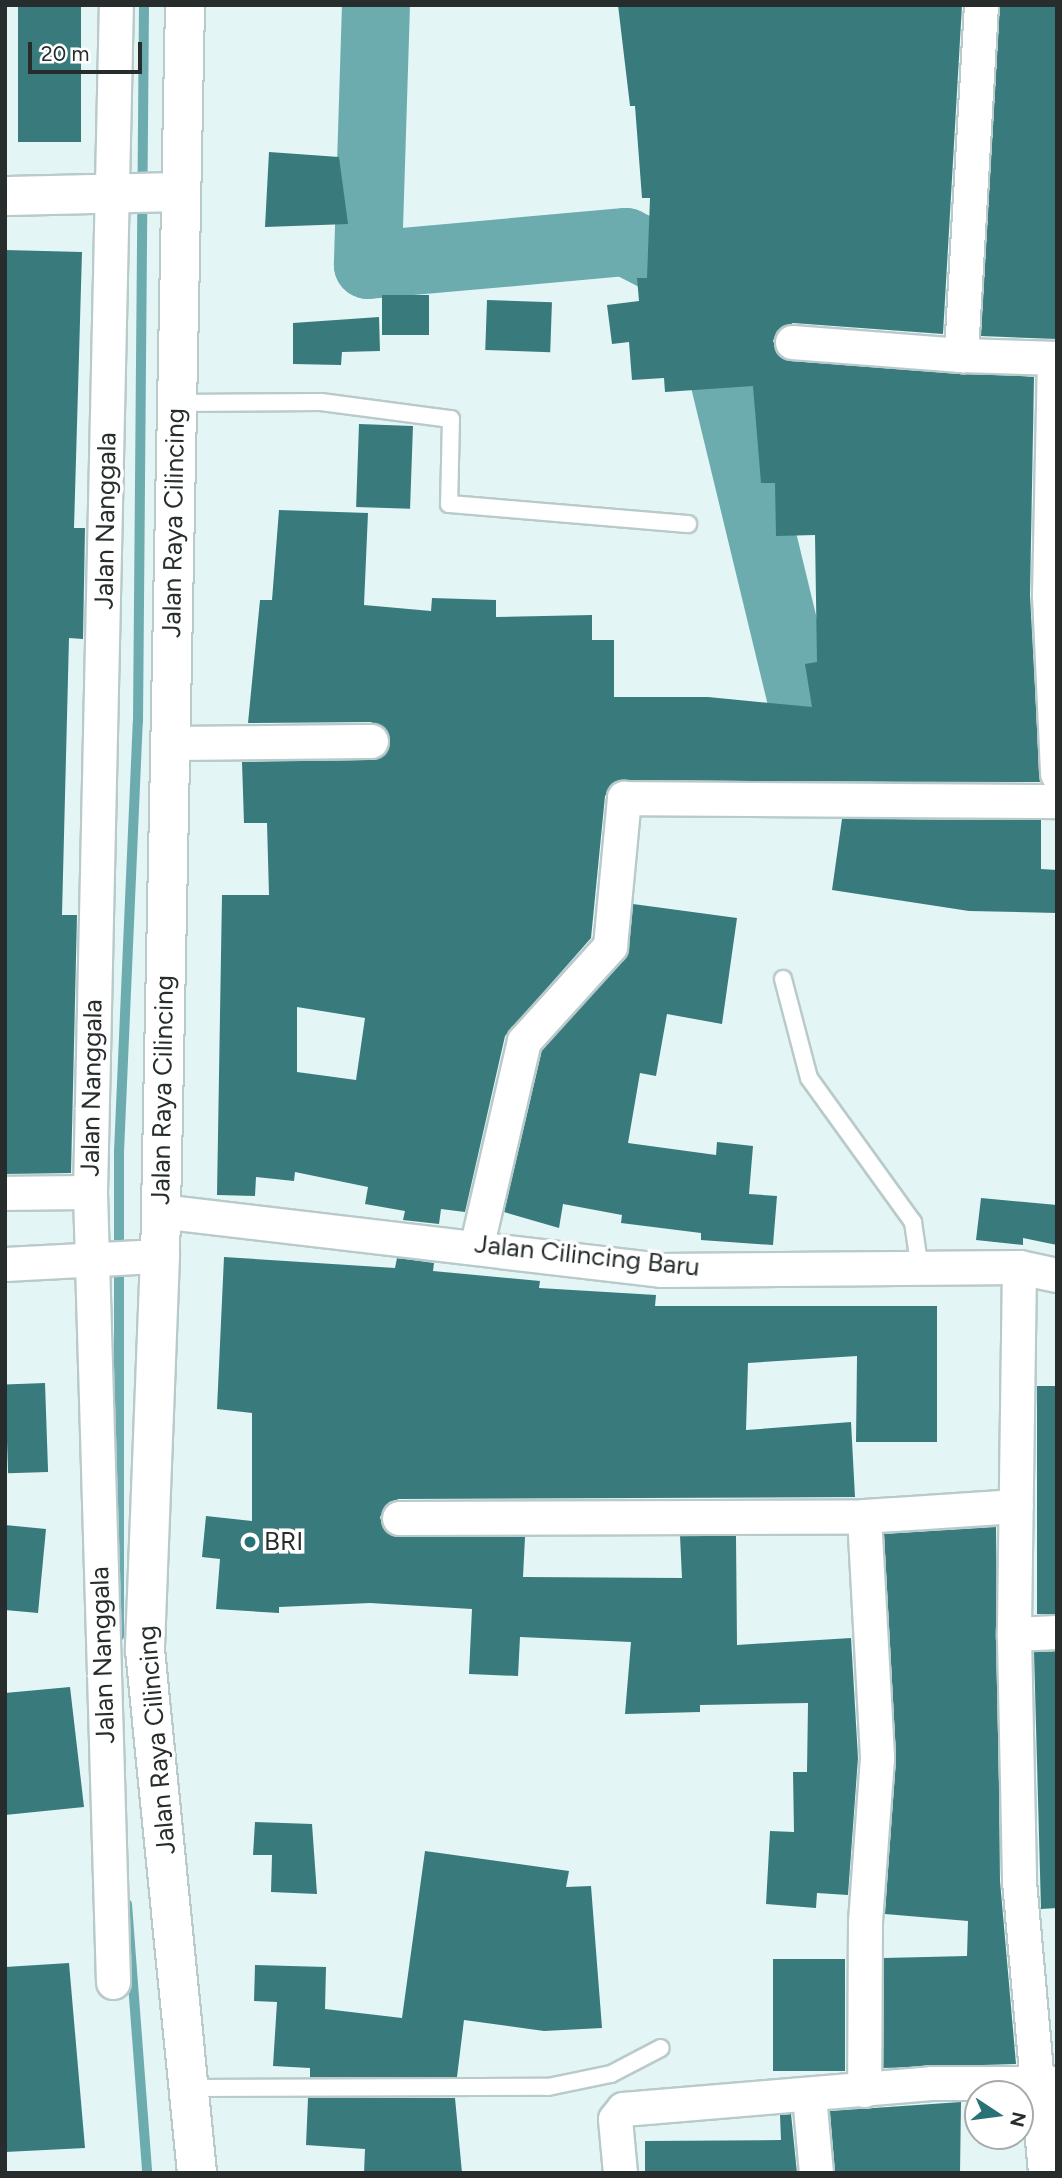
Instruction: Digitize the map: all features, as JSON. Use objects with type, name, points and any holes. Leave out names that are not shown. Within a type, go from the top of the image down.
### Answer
[{"type":"street","name":"Jalan Nanggala","points":[[113,1982],[123,1258],[90,1192],[144,193],[117,5]]},
{"type":"street","name":"Jalan Raya Cilincing","points":[[184,5],[144,193],[177,403],[160,1211],[123,1258],[145,1650],[197,2173]]},
{"type":"street","points":[[961,355],[981,5]]},
{"type":"street","points":[[5,196],[144,193]]},
{"type":"street","points":[[792,342],[961,355],[1055,358],[1051,738],[1057,774]]},
{"type":"street","points":[[169,743],[371,741]]},
{"type":"street","points":[[477,1244],[524,1041],[610,946],[624,798],[1057,801]]},
{"type":"street","points":[[5,1193],[90,1192]]},
{"type":"street","name":"Jalan Cilincing Baru","points":[[160,1211],[477,1244],[661,1270],[920,1270],[1019,1267],[1057,1275]]},
{"type":"street","points":[[5,1264],[123,1258]]},
{"type":"street","points":[[1019,1267],[1014,1634],[1019,1881],[1048,2083],[1045,2173]]},
{"type":"street","points":[[399,1518],[864,1516],[1016,1506]]},
{"type":"street","points":[[864,1516],[877,1758],[865,1923],[864,2091]]},
{"type":"street","points":[[1014,1634],[1057,1632]]},
{"type":"street","points":[[620,2173],[615,2119],[623,2109],[808,2096],[931,2083],[1048,2083]]},
{"type":"street","points":[[808,2096],[816,2173]]},
{"type":"lane","points":[[177,403],[321,402],[451,419],[449,504],[688,524]]},
{"type":"lane","points":[[783,979],[810,1078],[913,1222],[920,1270]]},
{"type":"lane","points":[[190,2088],[548,2087],[611,2074],[661,2048]]},
{"type":"building","points":[[18,5],[81,5],[81,142],[18,142]]},
{"type":"building","points":[[618,5],[962,5],[943,334],[793,323],[777,331],[773,341],[781,357],[791,361],[1034,377],[1030,595],[1040,782],[616,781],[605,796],[591,938],[505,1036],[465,1212],[441,1209],[439,1224],[403,1220],[405,1211],[365,1204],[368,1187],[295,1172],[294,1181],[256,1177],[255,1196],[217,1195],[222,895],[269,895],[267,823],[244,823],[242,762],[371,760],[381,757],[390,741],[387,731],[371,722],[248,723],[260,600],[272,600],[279,510],[368,513],[364,605],[431,611],[432,598],[496,600],[496,617],[592,615],[592,640],[614,640],[614,697],[708,697],[812,707],[805,664],[817,662],[815,535],[776,536],[775,483],[761,483],[753,386],[665,392],[664,378],[632,380],[629,342],[612,344],[607,305],[639,301],[637,278],[647,278],[650,198],[642,198],[635,106],[630,106]],"holes":[[[297,1007],[365,1018],[356,1080],[297,1072]]]},
{"type":"building","points":[[1000,5],[1057,5],[1057,339],[981,336]]},
{"type":"building","points":[[269,152],[339,157],[348,224],[265,227]]},
{"type":"building","points":[[5,250],[82,252],[74,528],[85,528],[83,639],[69,638],[62,915],[77,915],[71,1173],[5,1174]]},
{"type":"building","points":[[382,295],[429,295],[429,335],[382,335]]},
{"type":"building","points":[[487,300],[552,302],[550,352],[485,350]]},
{"type":"building","points":[[379,317],[380,351],[342,352],[341,365],[293,364],[293,323]]},
{"type":"building","points":[[359,424],[413,426],[410,509],[356,507]]},
{"type":"building","points":[[842,819],[1041,820],[1041,869],[1057,870],[1057,913],[969,911],[832,890]]},
{"type":"building","points":[[633,904],[737,918],[722,1024],[667,1014],[656,1076],[640,1073],[628,1143],[716,1155],[717,1142],[753,1146],[749,1194],[777,1196],[773,1245],[701,1240],[701,1233],[621,1223],[622,1215],[563,1204],[559,1228],[504,1212],[542,1050],[625,958]]},
{"type":"building","points":[[981,1198],[1057,1205],[1057,1245],[1023,1238],[1023,1245],[976,1240]]},
{"type":"building","points":[[224,1257],[395,1268],[397,1258],[434,1263],[433,1271],[540,1281],[539,1288],[656,1295],[655,1306],[937,1306],[937,1442],[856,1442],[857,1356],[748,1363],[746,1430],[851,1422],[855,1497],[399,1499],[389,1502],[380,1517],[383,1528],[398,1537],[525,1537],[523,1577],[682,1578],[680,1536],[736,1536],[737,1645],[851,1638],[858,1758],[848,1895],[817,1893],[816,1908],[766,1904],[770,1831],[794,1832],[793,1772],[807,1772],[808,1703],[700,1705],[700,1712],[625,1714],[631,1642],[520,1637],[518,1676],[469,1674],[472,1609],[370,1603],[279,1607],[279,1613],[216,1609],[220,1559],[202,1557],[206,1516],[252,1521],[252,1413],[217,1409]]},
{"type":"building","points":[[45,1383],[48,1472],[8,1473],[5,1384]]},
{"type":"building","points":[[1037,1386],[1057,1386],[1057,1614],[1037,1614]]},
{"type":"building","points":[[5,1525],[46,1529],[38,1613],[5,1610]]},
{"type":"building","points":[[996,1527],[1000,1881],[1016,2064],[883,2068],[884,1958],[967,1956],[968,1921],[885,1914],[896,1757],[884,1534]]},
{"type":"building","points":[[1057,1651],[1057,1908],[1041,1909],[1034,1652]]},
{"type":"building","points":[[70,1687],[84,1807],[5,1815],[5,1693]]},
{"type":"building","points":[[255,1822],[312,1824],[317,1894],[271,1892],[272,1855],[253,1855]]},
{"type":"building","points":[[425,1851],[569,1871],[566,1887],[591,1886],[602,2028],[544,2031],[464,2020],[457,2077],[310,2077],[310,2068],[273,2066],[277,2002],[254,2001],[255,1965],[326,1967],[325,2009],[402,2018]]},
{"type":"building","points":[[773,1959],[845,1959],[845,2071],[773,2071]]},
{"type":"building","points":[[69,1963],[85,2148],[5,2152],[5,1967]]},
{"type":"building","points":[[308,2098],[455,2098],[462,2173],[364,2173],[365,2149],[306,2145]]},
{"type":"building","points":[[961,2102],[960,2173],[835,2173],[830,2111]]},
{"type":"building","points":[[791,2114],[797,2173],[645,2173],[645,2141],[781,2140],[780,2115]]},
{"type":"waterway","points":[[119,1636],[119,1152],[138,722],[144,5]]},
{"type":"waterway","points":[[376,5],[368,265],[626,242],[700,280],[806,717],[887,714]]},
{"type":"waterway","points":[[127,1904],[147,2173]]},
{"type":"place","name":"BRI","points":[[250,1542]]}]
